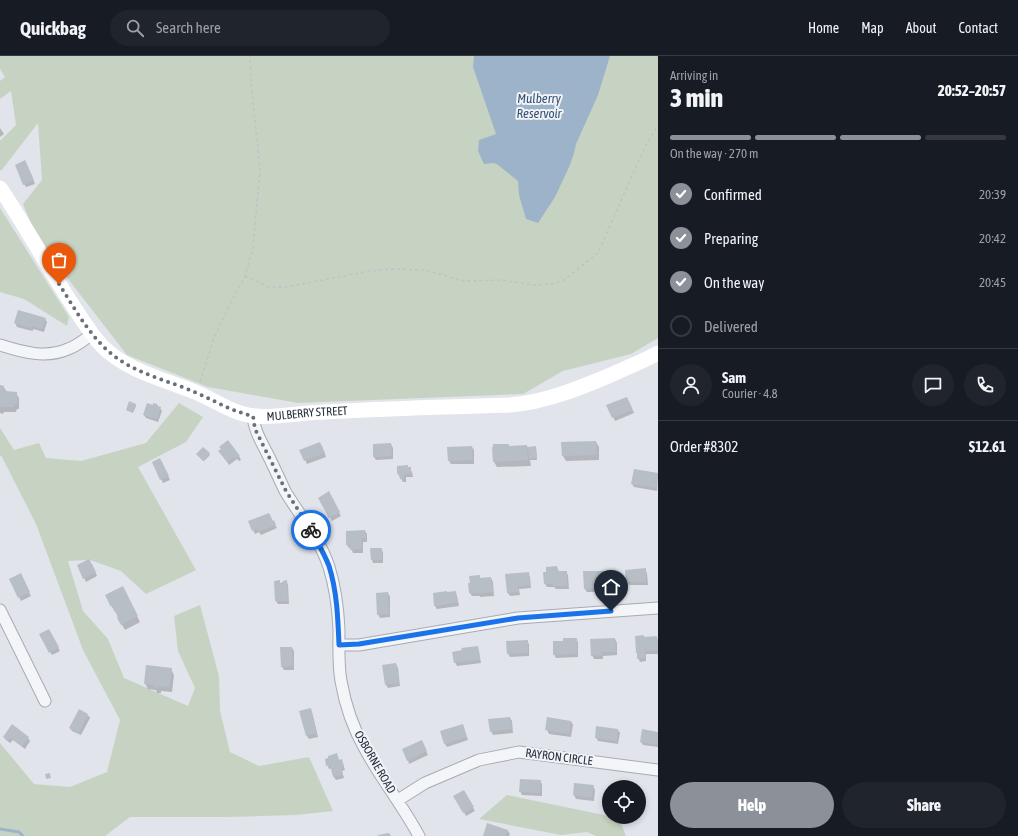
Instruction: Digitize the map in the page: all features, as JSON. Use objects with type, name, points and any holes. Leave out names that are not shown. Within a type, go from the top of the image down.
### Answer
[{"type":"street","name":"MULBERRY STREET","points":[[0,188],[59,284],[92,334],[113,356],[148,374],[196,393],[226,408],[240,413],[264,417],[390,408],[527,404],[581,387],[658,353]]},
{"type":"street","points":[[0,345],[22,352],[39,354],[56,353],[68,349],[92,334]]},
{"type":"street","name":"OSBORNE ROAD","points":[[253,416],[255,429],[286,491],[308,525],[324,554],[329,567],[338,615],[339,666],[349,711],[354,725],[364,748],[398,800],[419,836]]},
{"type":"street","points":[[339,645],[359,644],[518,618],[658,608]]},
{"type":"street","points":[[0,610],[45,701]]},
{"type":"street","name":"RAYRON CIRCLE","points":[[398,800],[425,784],[479,760],[520,752],[658,770]]},
{"type":"path","points":[[196,393],[214,338],[245,276],[253,248],[260,169],[251,83],[250,56]]},
{"type":"path","points":[[245,276],[269,287],[286,287],[370,271],[392,269],[426,270],[463,281],[500,280],[534,285],[552,284],[564,280],[598,253],[644,149],[658,125]]},
{"type":"green space","points":[[0,56],[658,56],[658,338],[631,354],[563,371],[523,394],[298,403],[208,387],[127,355],[38,240],[23,204],[42,180],[38,123],[1,171],[0,170],[0,141],[16,125],[11,91],[0,99],[0,81],[5,77],[0,69]]},
{"type":"green space","points":[[0,208],[69,317],[67,326],[24,299],[0,292]]},
{"type":"green space","points":[[179,403],[203,417],[186,442],[138,467],[196,570],[146,594],[121,571],[90,560],[68,561],[83,611],[108,639],[124,678],[188,706],[195,688],[178,651],[174,616],[200,605],[219,676],[220,711],[230,752],[259,766],[309,757],[333,811],[296,815],[229,817],[130,817],[105,836],[0,836],[0,743],[34,784],[70,787],[107,772],[120,720],[83,650],[36,524],[0,455],[0,428],[14,450],[39,443],[46,458],[81,461],[146,443]]},
{"type":"green space","points":[[507,795],[602,815],[602,824],[621,824],[626,836],[596,836],[587,832],[561,835],[479,819]]},
{"type":"water","name":"Mulberry Reservoir","points":[[474,56],[610,56],[598,95],[576,144],[570,165],[555,197],[538,223],[526,219],[519,195],[518,181],[494,163],[484,164],[478,151],[479,140],[496,134],[473,67]]},
{"type":"building","points":[[25,160],[34,180],[23,185],[15,165]]},
{"type":"building","points":[[18,310],[46,318],[42,329],[32,326],[31,328],[26,327],[14,323]]},
{"type":"building","points":[[0,385],[4,386],[4,391],[17,392],[17,404],[14,404],[14,407],[0,407]]},
{"type":"building","points":[[627,397],[632,410],[612,418],[606,405]]},
{"type":"building","points":[[129,401],[136,404],[133,412],[126,410]]},
{"type":"building","points":[[147,403],[153,405],[153,403],[157,404],[161,407],[157,419],[143,415]]},
{"type":"building","points":[[228,440],[240,456],[227,462],[218,451],[221,449],[219,447]]},
{"type":"building","points":[[596,441],[597,455],[562,456],[561,442]]},
{"type":"building","points":[[320,442],[325,453],[304,461],[299,450]]},
{"type":"building","points":[[391,443],[392,456],[373,457],[373,444]]},
{"type":"building","points":[[493,444],[509,444],[509,446],[527,445],[528,460],[493,462]]},
{"type":"building","points":[[472,446],[473,460],[448,461],[447,447]]},
{"type":"building","points":[[536,446],[537,458],[529,459],[528,447]]},
{"type":"building","points":[[203,447],[210,453],[203,461],[196,454]]},
{"type":"building","points":[[160,458],[169,476],[160,480],[152,462]]},
{"type":"building","points":[[408,465],[408,467],[411,467],[411,474],[404,474],[404,479],[400,479],[399,474],[397,474],[397,466]]},
{"type":"building","points":[[634,469],[658,473],[656,488],[631,484]]},
{"type":"building","points":[[329,491],[340,512],[329,518],[318,498]]},
{"type":"building","points":[[269,513],[276,525],[258,532],[257,529],[252,531],[248,521]]},
{"type":"building","points":[[365,530],[366,538],[361,538],[362,549],[350,550],[350,545],[346,545],[346,531]]},
{"type":"building","points":[[370,548],[382,548],[382,560],[371,560]]},
{"type":"building","points":[[89,559],[96,572],[83,579],[77,565]]},
{"type":"building","points":[[557,566],[557,571],[567,571],[567,586],[553,586],[553,584],[544,584],[543,572],[546,572],[546,567]]},
{"type":"building","points":[[646,568],[646,582],[626,582],[625,570]]},
{"type":"building","points":[[583,571],[607,571],[607,583],[595,583],[595,588],[584,589]]},
{"type":"building","points":[[529,572],[530,585],[518,586],[519,592],[507,593],[505,574]]},
{"type":"building","points":[[21,573],[30,592],[18,598],[9,579]]},
{"type":"building","points":[[480,575],[480,578],[491,577],[493,592],[477,594],[469,593],[469,576]]},
{"type":"building","points":[[280,580],[280,583],[287,580],[288,601],[275,601],[274,581]]},
{"type":"building","points":[[123,586],[138,616],[121,625],[105,595]]},
{"type":"building","points":[[456,591],[457,603],[434,606],[433,593]]},
{"type":"building","points":[[388,592],[389,614],[377,615],[376,593]]},
{"type":"building","points":[[49,629],[59,647],[49,653],[39,634]]},
{"type":"building","points":[[644,635],[644,637],[657,636],[658,650],[645,651],[645,658],[637,659],[635,636]]},
{"type":"building","points":[[563,638],[577,638],[577,654],[553,655],[553,641],[563,641]]},
{"type":"building","points":[[615,638],[616,652],[602,652],[602,655],[591,656],[590,639]]},
{"type":"building","points":[[528,640],[528,653],[507,654],[506,641]]},
{"type":"building","points":[[478,646],[480,660],[454,663],[452,652],[462,650],[461,648]]},
{"type":"building","points":[[280,647],[292,647],[293,666],[281,667]]},
{"type":"building","points":[[396,663],[399,683],[385,685],[382,665]]},
{"type":"building","points":[[146,665],[172,668],[169,687],[159,686],[158,688],[153,687],[154,685],[144,684]]},
{"type":"building","points":[[311,708],[317,733],[306,736],[299,711]]},
{"type":"building","points":[[79,709],[88,714],[79,733],[69,728]]},
{"type":"building","points":[[510,717],[512,729],[490,732],[488,719]]},
{"type":"building","points":[[547,717],[571,721],[569,734],[545,730]]},
{"type":"building","points":[[12,724],[29,737],[22,746],[10,738],[8,741],[3,737]]},
{"type":"building","points":[[463,724],[467,737],[444,744],[440,731]]},
{"type":"building","points":[[596,726],[618,729],[617,741],[595,738]]},
{"type":"building","points":[[642,729],[658,732],[658,745],[640,742]]},
{"type":"building","points":[[422,740],[427,751],[407,761],[402,749]]},
{"type":"building","points":[[337,753],[339,760],[342,759],[344,767],[341,768],[343,775],[333,777],[330,765],[326,766],[325,759],[328,758],[328,756]]},
{"type":"building","points":[[50,773],[51,778],[46,779],[45,774]]},
{"type":"building","points":[[520,779],[541,780],[540,793],[519,792]]},
{"type":"building","points":[[574,783],[594,785],[592,798],[573,795]]},
{"type":"building","points":[[464,790],[474,807],[463,813],[453,796]]},
{"type":"building","points":[[487,823],[508,830],[506,836],[483,836]]},
{"type":"building","points":[[389,833],[391,836],[378,836],[378,835]]},
{"type":"waterway","points":[[0,829],[19,832],[23,836]]},
{"type":"way so far","points":[[59,284],[92,334],[113,356],[148,374],[196,393],[226,408],[253,416],[255,429],[286,491],[311,530]]},
{"type":"route","points":[[311,530],[329,567],[338,615],[339,645],[359,644],[518,618],[611,611]]}]
